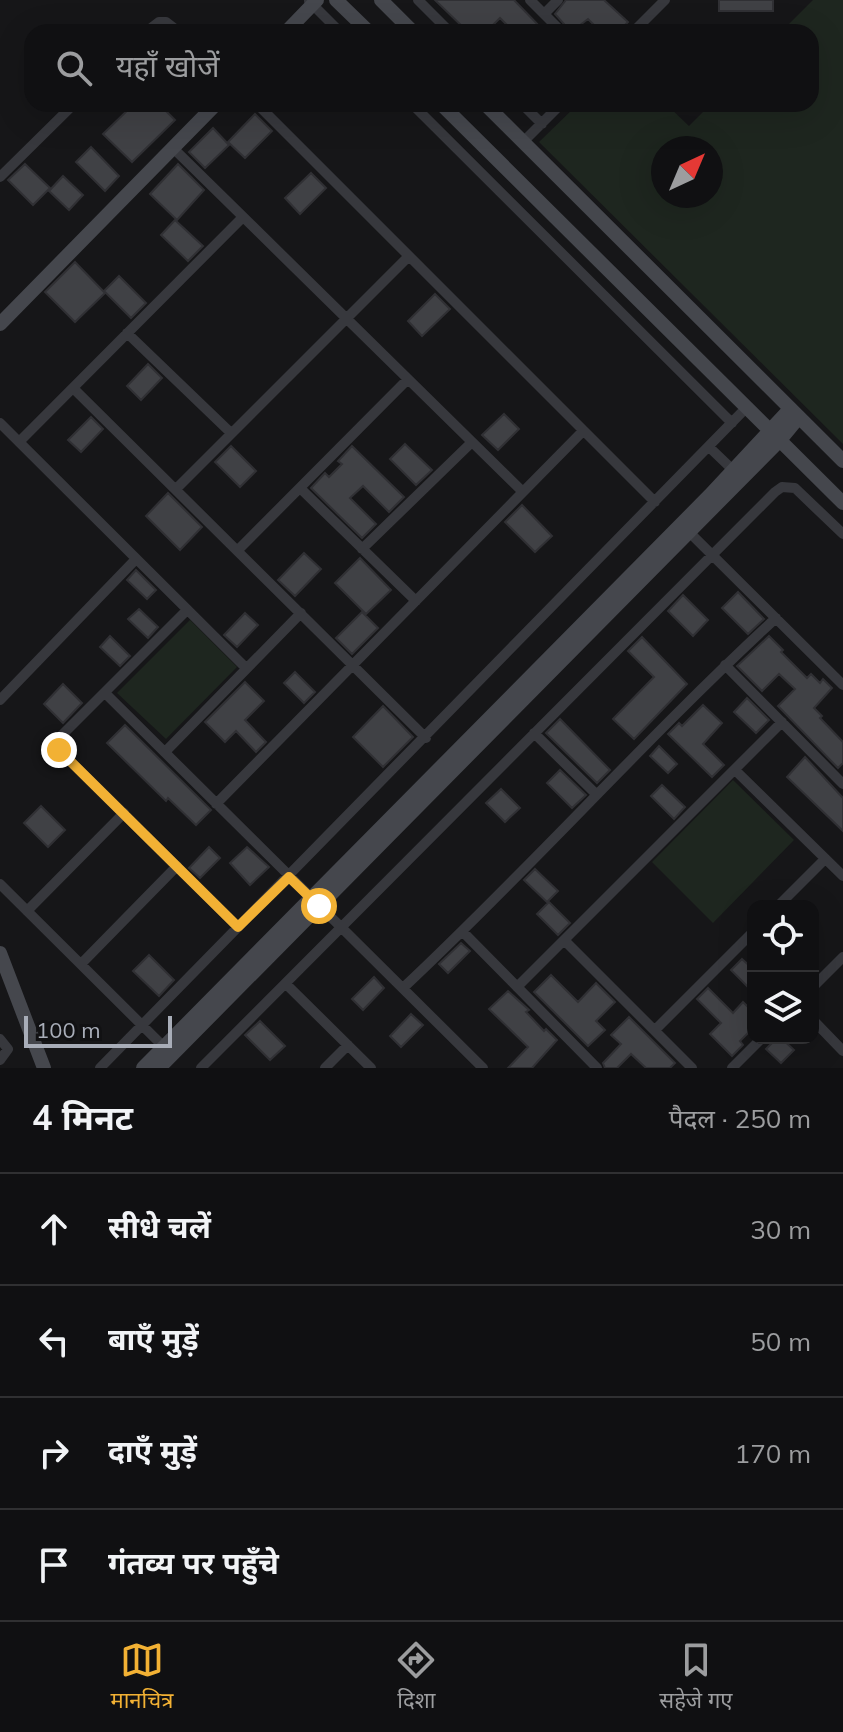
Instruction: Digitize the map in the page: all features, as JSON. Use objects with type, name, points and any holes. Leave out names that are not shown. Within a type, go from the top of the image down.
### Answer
[{"type":"street","points":[[336,0],[361,24]]},
{"type":"street","points":[[381,0],[405,24]]},
{"type":"street","points":[[418,0],[442,24]]},
{"type":"street","points":[[530,0],[554,24]]},
{"type":"street","points":[[544,14],[558,0]]},
{"type":"street","points":[[645,24],[665,0]]},
{"type":"street","points":[[293,24],[312,2],[333,24]]},
{"type":"street","points":[[0,177],[66,112]]},
{"type":"street","points":[[0,324],[208,112]]},
{"type":"street","points":[[265,112],[655,502]]},
{"type":"street","points":[[420,112],[732,423]]},
{"type":"street","points":[[449,112],[843,503]]},
{"type":"street","points":[[493,112],[843,461]]},
{"type":"street","points":[[530,112],[542,124]]},
{"type":"street","points":[[523,142],[553,112]]},
{"type":"street","points":[[173,148],[523,492]]},
{"type":"street","points":[[19,442],[243,217]]},
{"type":"street","points":[[176,489],[408,257]]},
{"type":"street","points":[[127,333],[231,433]]},
{"type":"street","points":[[238,550],[408,379]]},
{"type":"street","points":[[73,388],[426,738]]},
{"type":"street","points":[[100,1068],[747,407]]},
{"type":"street","points":[[143,1068],[168,1051],[685,528],[794,413]]},
{"type":"street","points":[[0,423],[246,668]]},
{"type":"street","points":[[216,804],[583,431]]},
{"type":"street","points":[[685,528],[733,470],[775,436]]},
{"type":"street","points":[[362,549],[472,442]]},
{"type":"street","points":[[709,447],[733,470]]},
{"type":"street","points":[[201,1068],[782,487],[795,488],[843,534]]},
{"type":"street","points":[[300,488],[416,601]]},
{"type":"street","points":[[685,528],[843,685]]},
{"type":"street","points":[[0,700],[136,559]]},
{"type":"street","points":[[187,610],[56,744],[238,927]]},
{"type":"street","points":[[165,752],[301,613]]},
{"type":"street","points":[[403,988],[463,932],[725,665],[776,618]]},
{"type":"street","points":[[725,665],[843,784]]},
{"type":"street","points":[[105,693],[483,1068]]},
{"type":"street","points":[[517,987],[782,722]]},
{"type":"street","points":[[534,733],[596,794]]},
{"type":"street","points":[[735,770],[843,876]]},
{"type":"street","points":[[27,911],[124,813]]},
{"type":"street","points":[[784,900],[825,859]]},
{"type":"street","points":[[81,964],[177,866]]},
{"type":"street","points":[[0,884],[168,1051]]},
{"type":"street","points":[[463,932],[597,1068]]},
{"type":"street","points":[[655,1030],[747,938]]},
{"type":"street","points":[[564,940],[692,1068]]},
{"type":"street","points":[[0,953],[44,1068]]},
{"type":"street","points":[[819,981],[843,957]]},
{"type":"street","points":[[286,984],[371,1068]]},
{"type":"street","points":[[819,1026],[843,1051]]},
{"type":"street","points":[[0,1039],[8,1049],[0,1060]]},
{"type":"street","points":[[732,1068],[756,1044]]},
{"type":"street","points":[[325,1068],[348,1045]]},
{"type":"street","points":[[159,1068],[168,1051]]},
{"type":"shaded area","points":[[813,0],[843,0],[843,444],[539,142],[570,112],[674,112],[689,126],[703,112],[819,112],[819,24],[789,24]]},
{"type":"shaded area","points":[[190,620],[237,667],[166,739],[117,693]]},
{"type":"shaded area","points":[[733,780],[794,840],[713,923],[652,862]]},
{"type":"building","points":[[435,0],[514,0],[537,24],[506,24],[500,18],[494,24],[460,24]]},
{"type":"building","points":[[566,0],[604,0],[628,22],[593,24],[588,19],[581,24],[564,24],[555,14]]},
{"type":"building","points":[[719,0],[773,0],[773,11],[719,11]]},
{"type":"building","points":[[126,112],[167,112],[175,120],[132,162],[103,134]]},
{"type":"building","points":[[255,114],[272,131],[245,158],[228,142]]},
{"type":"building","points":[[213,128],[229,145],[205,168],[189,152]]},
{"type":"building","points":[[91,147],[119,176],[105,191],[76,162]]},
{"type":"building","points":[[25,164],[50,188],[33,205],[8,180]]},
{"type":"building","points":[[178,164],[204,190],[177,220],[150,194]]},
{"type":"building","points":[[311,173],[326,188],[300,214],[285,198]]},
{"type":"building","points":[[63,176],[83,195],[69,210],[49,191]]},
{"type":"building","points":[[175,220],[203,246],[188,261],[161,235]]},
{"type":"building","points":[[75,262],[105,293],[75,322],[45,292]]},
{"type":"building","points":[[119,276],[146,303],[131,318],[104,291]]},
{"type":"building","points":[[435,294],[450,309],[422,336],[408,321]]},
{"type":"building","points":[[148,364],[162,378],[141,400],[127,386]]},
{"type":"building","points":[[504,414],[519,429],[498,450],[482,435]]},
{"type":"building","points":[[91,417],[103,429],[81,452],[68,440]]},
{"type":"building","points":[[405,444],[432,470],[416,485],[390,459]]},
{"type":"building","points":[[231,446],[256,471],[240,487],[215,462]]},
{"type":"building","points":[[352,446],[404,497],[389,512],[363,486],[350,498],[376,524],[362,538],[311,488],[325,473],[329,477],[342,464],[338,461]]},
{"type":"building","points":[[168,493],[202,527],[180,550],[146,516]]},
{"type":"building","points":[[522,505],[552,536],[535,552],[505,522]]},
{"type":"building","points":[[304,553],[321,569],[295,596],[278,580]]},
{"type":"building","points":[[360,558],[391,590],[366,614],[335,583]]},
{"type":"building","points":[[136,570],[156,590],[147,599],[127,580]]},
{"type":"building","points":[[738,592],[764,619],[748,634],[722,608]]},
{"type":"building","points":[[683,595],[708,620],[693,636],[668,611]]},
{"type":"building","points":[[139,609],[158,627],[148,638],[128,619]]},
{"type":"building","points":[[362,612],[378,628],[352,654],[336,638]]},
{"type":"building","points":[[245,613],[258,625],[237,647],[224,635]]},
{"type":"building","points":[[110,636],[130,656],[120,666],[100,647]]},
{"type":"building","points":[[769,636],[807,678],[811,674],[820,683],[823,679],[832,688],[814,708],[843,742],[843,763],[838,768],[778,706],[795,689],[779,674],[762,691],[737,666]]},
{"type":"building","points":[[642,637],[687,684],[634,739],[613,719],[654,677],[628,651]]},
{"type":"building","points":[[295,672],[315,692],[304,703],[284,683]]},
{"type":"building","points":[[245,682],[264,701],[245,720],[266,742],[256,752],[236,731],[225,742],[205,722]]},
{"type":"building","points":[[63,684],[82,703],[63,723],[44,704]]},
{"type":"building","points":[[747,698],[769,720],[756,733],[734,712]]},
{"type":"building","points":[[703,705],[722,723],[703,744],[724,765],[712,777],[668,734],[679,723],[682,726]]},
{"type":"building","points":[[383,706],[413,737],[383,767],[353,737]]},
{"type":"building","points":[[560,719],[610,770],[597,783],[546,733]]},
{"type":"building","points":[[125,725],[211,810],[196,825],[168,798],[166,801],[107,743]]},
{"type":"building","points":[[659,746],[677,764],[668,773],[650,756]]},
{"type":"building","points":[[805,757],[843,798],[843,831],[787,777]]},
{"type":"building","points":[[560,770],[586,795],[572,808],[547,783]]},
{"type":"building","points":[[662,785],[685,807],[674,819],[651,796]]},
{"type":"building","points":[[501,789],[520,808],[505,822],[486,803]]},
{"type":"building","points":[[41,806],[65,830],[48,847],[24,823]]},
{"type":"building","points":[[209,847],[220,858],[200,878],[189,868]]},
{"type":"building","points":[[247,847],[269,867],[250,885],[230,863]]},
{"type":"building","points":[[535,869],[558,891],[547,902],[524,880]]},
{"type":"building","points":[[549,902],[570,923],[558,935],[537,914]]},
{"type":"building","points":[[461,943],[470,951],[448,973],[439,964]]},
{"type":"building","points":[[149,955],[174,980],[159,996],[133,971]]},
{"type":"building","points":[[742,959],[747,964],[747,986],[731,970]]},
{"type":"building","points":[[551,975],[578,1002],[596,983],[615,1002],[596,1021],[605,1030],[588,1046],[534,992]]},
{"type":"building","points":[[374,977],[384,988],[363,1010],[352,999]]},
{"type":"building","points":[[708,988],[733,1013],[743,1002],[747,1006],[747,1034],[740,1041],[743,1045],[732,1056],[710,1034],[721,1023],[697,999]]},
{"type":"building","points":[[508,991],[529,1010],[526,1012],[544,1031],[546,1029],[557,1040],[532,1068],[508,1068],[528,1047],[489,1009]]},
{"type":"building","points":[[411,1014],[423,1025],[401,1047],[390,1036]]},
{"type":"building","points":[[629,1017],[675,1063],[670,1068],[646,1068],[631,1054],[617,1068],[605,1068],[603,1063],[621,1044],[611,1035]]},
{"type":"building","points":[[260,1021],[285,1046],[270,1060],[245,1035]]},
{"type":"building","points":[[771,1044],[788,1044],[794,1050],[781,1063],[766,1049]]},
{"type":"route","points":[[59,750],[238,927],[289,877],[319,906]]}]
